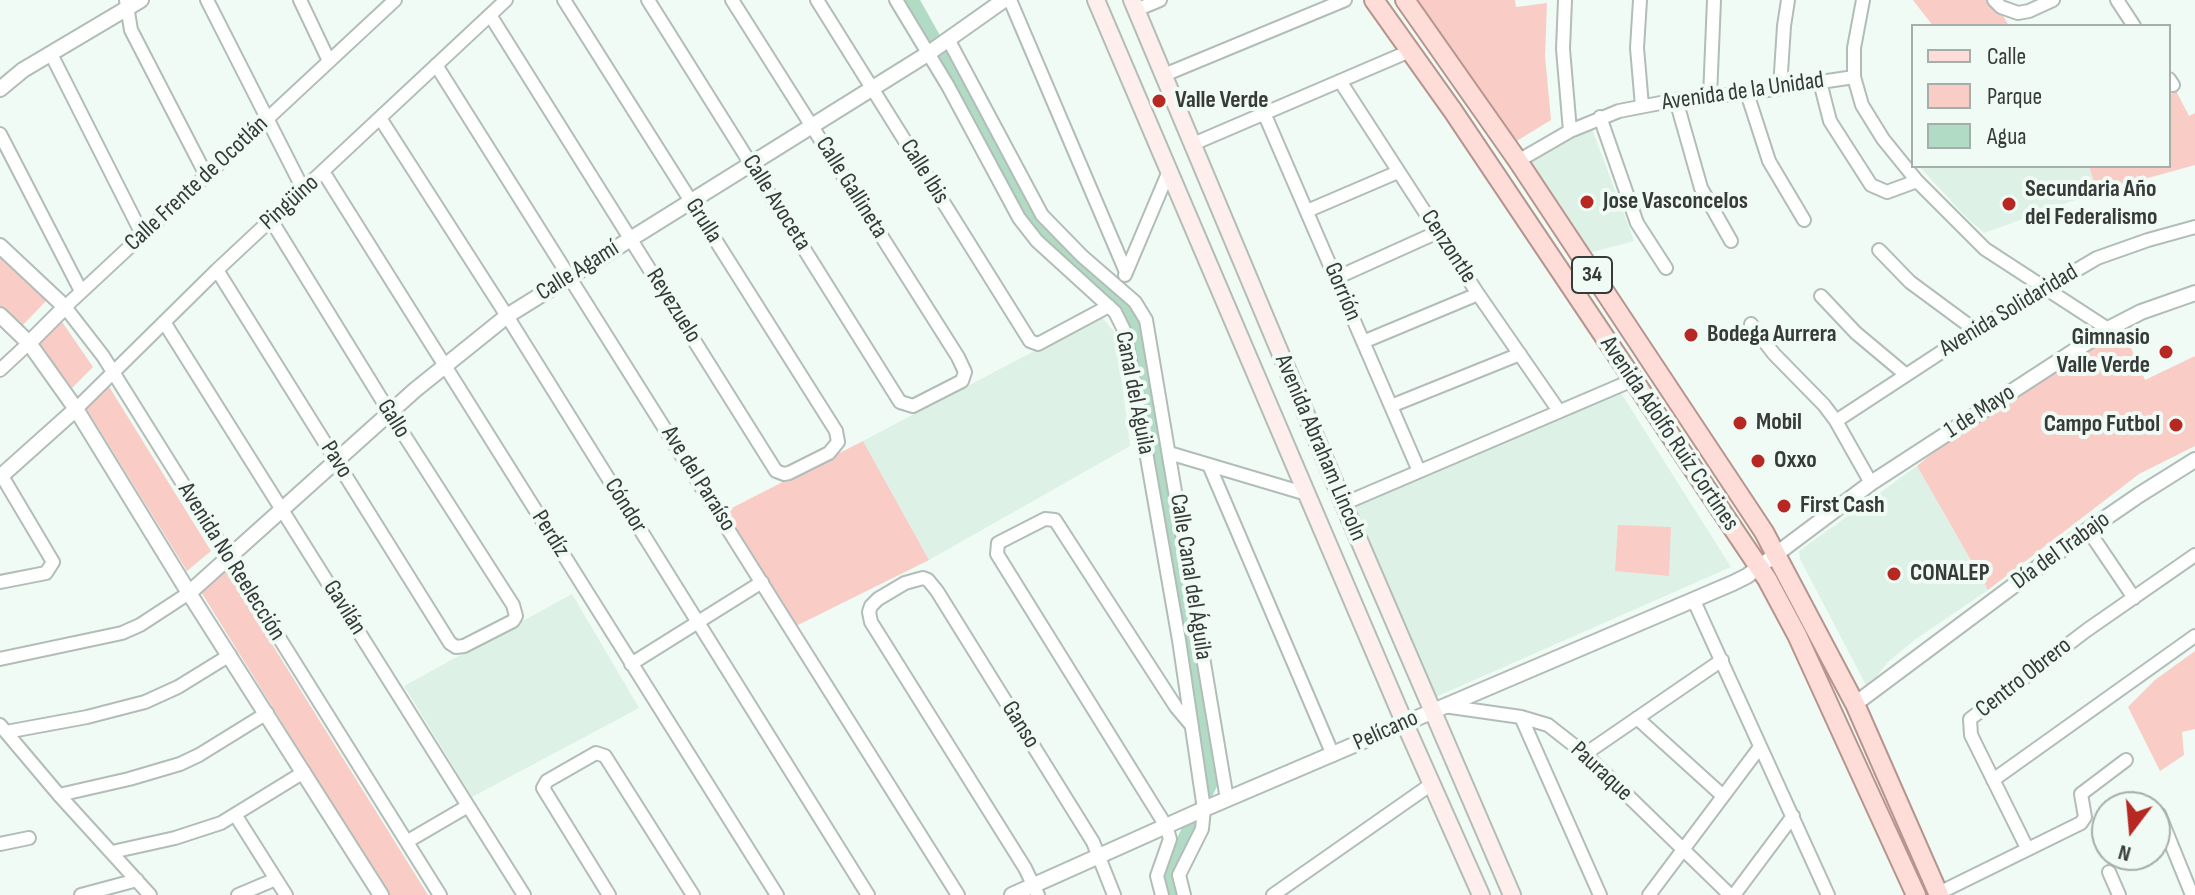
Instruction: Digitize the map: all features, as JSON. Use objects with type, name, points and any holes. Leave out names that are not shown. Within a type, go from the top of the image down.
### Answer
[{"type":"main road","points":[[1096,0],[1481,895]]},
{"type":"main road","name":"Avenida Adolfo Ruíz Cortines","points":[[1374,0],[1453,111],[1759,565],[1797,635],[1916,895]]},
{"type":"main road","name":"Avenida Adolfo Ruíz Cortines","points":[[1405,0],[1518,161],[1776,553],[1855,704],[1939,894]]},
{"type":"main road","name":"Avenida Abraham Lincoln","points":[[1134,5],[1343,504],[1438,709],[1512,895]]},
{"type":"main road","points":[[1453,111],[1478,128],[1500,160],[1507,164],[1518,161]]},
{"type":"main road","points":[[1502,184],[1524,193],[1555,237],[1574,247]]},
{"type":"main road","points":[[1797,635],[1815,655],[1832,694],[1855,704]]},
{"type":"street","points":[[0,89],[12,78],[126,5],[141,0]]},
{"type":"street","points":[[207,0],[304,191]]},
{"type":"street","points":[[300,0],[329,61]]},
{"type":"street","name":"Pingüino","points":[[76,409],[217,270],[506,0]]},
{"type":"street","name":"Grulla","points":[[564,0],[836,431],[838,442],[829,453],[789,473],[780,474]]},
{"type":"street","name":"Calle Avoceta","points":[[648,0],[904,405]]},
{"type":"street","name":"Calle Gallineta","points":[[732,0],[965,372],[962,381],[913,406],[904,405]]},
{"type":"street","name":"Calle Ibis","points":[[817,0],[1032,343],[1038,344],[1109,306]]},
{"type":"street","name":"Canal del Aguila","points":[[896,0],[938,46],[1019,218],[1037,241],[1109,306],[1121,321],[1128,344],[1204,809]]},
{"type":"street","points":[[1007,0],[1126,272]]},
{"type":"street","name":"Calle Agamí","points":[[189,593],[444,365],[507,316],[1007,0]]},
{"type":"street","points":[[1134,5],[1160,0]]},
{"type":"street","points":[[1164,75],[1345,0]]},
{"type":"street","points":[[1565,0],[1563,49],[1570,131]]},
{"type":"street","points":[[1640,0],[1637,48],[1642,106]]},
{"type":"street","points":[[1710,97],[1714,0]]},
{"type":"street","points":[[1780,88],[1788,0]]},
{"type":"street","points":[[1854,77],[1854,48],[1863,0]]},
{"type":"street","points":[[1994,0],[2001,7],[2018,13],[2053,0]]},
{"type":"street","points":[[2117,0],[2133,24]]},
{"type":"street","name":"Calle Frente de Ocotlán","points":[[0,370],[393,1]]},
{"type":"street","points":[[126,5],[131,30],[206,175]]},
{"type":"street","name":"Reyezuelo","points":[[490,15],[780,474]]},
{"type":"street","name":"Calle Canal del Águila","points":[[938,46],[1042,215],[1136,304],[1146,320],[1227,799]]},
{"type":"street","points":[[1193,144],[1410,51]]},
{"type":"street","points":[[51,54],[142,234]]},
{"type":"street","name":"Ave del Paraíso","points":[[436,65],[958,895]]},
{"type":"street","name":"Avenida de la Unidad","points":[[1518,161],[1600,117],[1642,106],[1854,77],[1858,96],[1870,119],[1917,181],[1985,249],[2108,329]]},
{"type":"street","name":"Cenzontle","points":[[1340,81],[1478,294],[1559,411]]},
{"type":"street","points":[[1820,82],[1830,121],[1871,185],[1887,192],[1917,181]]},
{"type":"street","points":[[1747,93],[1769,161],[1804,220]]},
{"type":"street","points":[[1676,100],[1701,188],[1731,241]]},
{"type":"street","name":"Gorrión","points":[[1264,113],[1419,471]]},
{"type":"street","points":[[1600,117],[1637,223],[1666,268]]},
{"type":"street","name":"Cóndor","points":[[380,118],[868,895]]},
{"type":"street","points":[[0,134],[81,291]]},
{"type":"street","points":[[1119,287],[1169,171]]},
{"type":"street","points":[[1307,211],[1398,172]]},
{"type":"street","name":"Perdíz","points":[[324,173],[777,895]]},
{"type":"street","name":"Gallo","points":[[271,220],[513,605],[516,616],[513,621],[464,646],[456,647]]},
{"type":"street","name":"Avenida Solidaridad","points":[[1836,421],[1975,330],[2097,258],[2195,227]]},
{"type":"street","points":[[1336,278],[1438,232]]},
{"type":"street","name":"Avenida No Reelección","points":[[0,246],[65,307],[89,337],[440,895]]},
{"type":"street","points":[[1879,250],[1910,282],[1975,330]]},
{"type":"street","name":"Pavo","points":[[217,270],[450,643],[456,647]]},
{"type":"street","name":"1 de Mayo","points":[[1759,565],[1871,483],[2108,329],[2141,312],[2195,293]]},
{"type":"street","points":[[1363,342],[1478,294]]},
{"type":"street","points":[[1821,296],[1856,333],[1905,374]]},
{"type":"street","points":[[0,315],[29,343],[76,409],[381,895]]},
{"type":"street","name":"Gavilán","points":[[164,322],[524,895]]},
{"type":"street","points":[[1751,324],[1774,354],[1824,405],[1871,483]]},
{"type":"street","points":[[1391,406],[1520,354]]},
{"type":"street","points":[[1343,504],[1633,380]]},
{"type":"street","points":[[0,582],[46,573],[53,562],[1,477],[76,409]]},
{"type":"street","points":[[1169,453],[1307,494]]},
{"type":"street","name":"Día del Trabajo","points":[[1855,704],[2088,530],[2195,460]]},
{"type":"street","points":[[1209,465],[1333,755]]},
{"type":"street","points":[[1162,895],[1157,876],[1170,839],[1166,826],[997,554],[996,547],[1002,540],[1045,519],[1055,520],[1176,707],[1192,726]]},
{"type":"street","points":[[2088,530],[2134,598]]},
{"type":"street","name":"Centro Obrero","points":[[2027,848],[1971,735],[1970,719],[2033,670],[2193,560]]},
{"type":"street","name":"Pelícano","points":[[1012,895],[1037,890],[1204,809],[1694,601],[1747,576],[1759,565]]},
{"type":"street","name":"Ganso","points":[[1037,890],[871,622],[869,612],[878,599],[905,583],[923,578],[937,591],[1100,857],[1114,895]]},
{"type":"street","points":[[631,664],[762,582]]},
{"type":"street","points":[[0,659],[122,633],[148,621],[189,593]]},
{"type":"street","points":[[1694,601],[1828,895]]},
{"type":"street","points":[[1993,780],[2195,636]]},
{"type":"street","points":[[3,729],[87,717],[145,702],[178,687],[230,655]]},
{"type":"street","points":[[1585,754],[1722,660]]},
{"type":"street","name":"Pauraque","points":[[1438,709],[1542,722],[1585,754],[1732,895]]},
{"type":"street","points":[[59,795],[180,764],[267,713]]},
{"type":"street","points":[[1521,717],[1600,895]]},
{"type":"street","points":[[1637,718],[1723,796]]},
{"type":"street","points":[[3,729],[150,895]]},
{"type":"street","points":[[1649,895],[1760,747]]},
{"type":"street","points":[[609,895],[544,791],[547,781],[599,753],[605,756],[693,895]]},
{"type":"street","points":[[1939,894],[2081,823],[2085,817],[2081,794],[2126,760]]},
{"type":"street","points":[[112,852],[197,832],[236,816],[304,772]]},
{"type":"street","points":[[1273,895],[1433,783]]},
{"type":"street","points":[[408,841],[468,806]]},
{"type":"street","points":[[1184,895],[1179,875],[1202,829],[1204,809]]},
{"type":"street","points":[[236,816],[286,895]]},
{"type":"street","points":[[1732,895],[1793,816]]},
{"type":"street","points":[[0,844],[29,838]]},
{"type":"street","points":[[2171,843],[2192,895]]},
{"type":"street","points":[[2109,872],[2119,895]]},
{"type":"street","points":[[244,894],[276,879]]},
{"type":"street","points":[[81,895],[137,880]]},
{"type":"shaded area","name":"Jose Vasconcelos","points":[[1590,124],[1634,241],[1589,253],[1527,164]]},
{"type":"shaded area","name":"Secundaria Año del Federalismo","points":[[1921,168],[2090,168],[2097,192],[1984,233]]},
{"type":"shaded area","points":[[1101,316],[1116,334],[1130,446],[929,560],[863,441]]},
{"type":"shaded area","points":[[1621,393],[1731,567],[1431,699],[1350,506]]},
{"type":"shaded area","name":"CONALEP","points":[[1917,466],[1988,590],[1913,641],[1866,685],[1800,559],[1799,551]]},
{"type":"shaded area","points":[[572,594],[639,708],[472,797],[404,686]]},
{"type":"green space","points":[[1414,0],[1515,0],[1516,7],[1547,3],[1545,56],[1551,120],[1515,142]]},
{"type":"green space","points":[[1913,0],[1994,0],[2008,24],[1931,24]]},
{"type":"green space","points":[[2171,84],[2189,116],[2195,113],[2195,165],[2097,192],[2090,168],[2171,168]]},
{"type":"green space","points":[[0,254],[47,300],[19,329],[0,310]]},
{"type":"green space","points":[[60,319],[93,367],[72,388],[37,342]]},
{"type":"green space","points":[[2123,330],[2145,380],[2195,356],[2195,446],[2139,474],[1988,590],[1917,466],[1979,415]]},
{"type":"green space","points":[[108,385],[211,551],[187,571],[84,405]]},
{"type":"green space","points":[[863,441],[929,560],[796,626],[724,512]]},
{"type":"green space","points":[[1618,525],[1671,527],[1669,576],[1615,571]]},
{"type":"green space","points":[[224,567],[428,895],[389,895],[198,587]]},
{"type":"green space","points":[[2195,651],[2195,729],[2182,732],[2184,755],[2160,771],[2128,707],[2155,680]]},
{"type":"water","points":[[898,0],[920,0],[1036,206],[1143,311],[1219,782],[1176,874],[1181,895],[1163,895],[1159,865],[1176,840],[1205,782],[1121,321],[1037,241]]},
{"type":"place","name":"Valle Verde","points":[[1159,101]]},
{"type":"place","name":"Jose Vasconcelos","points":[[1587,202]]},
{"type":"place","name":"Secundaria Año del Federalismo","points":[[2009,204]]},
{"type":"place","name":"Bodega Aurrera","points":[[1691,335]]},
{"type":"place","name":"Gimnasio Valle Verde","points":[[2166,352]]},
{"type":"place","name":"Mobil","points":[[1740,423]]},
{"type":"place","name":"Campo Futbol","points":[[2176,425]]},
{"type":"place","name":"Oxxo","points":[[1758,461]]},
{"type":"place","name":"First Cash","points":[[1784,506]]},
{"type":"place","name":"CONALEP","points":[[1894,574]]}]
